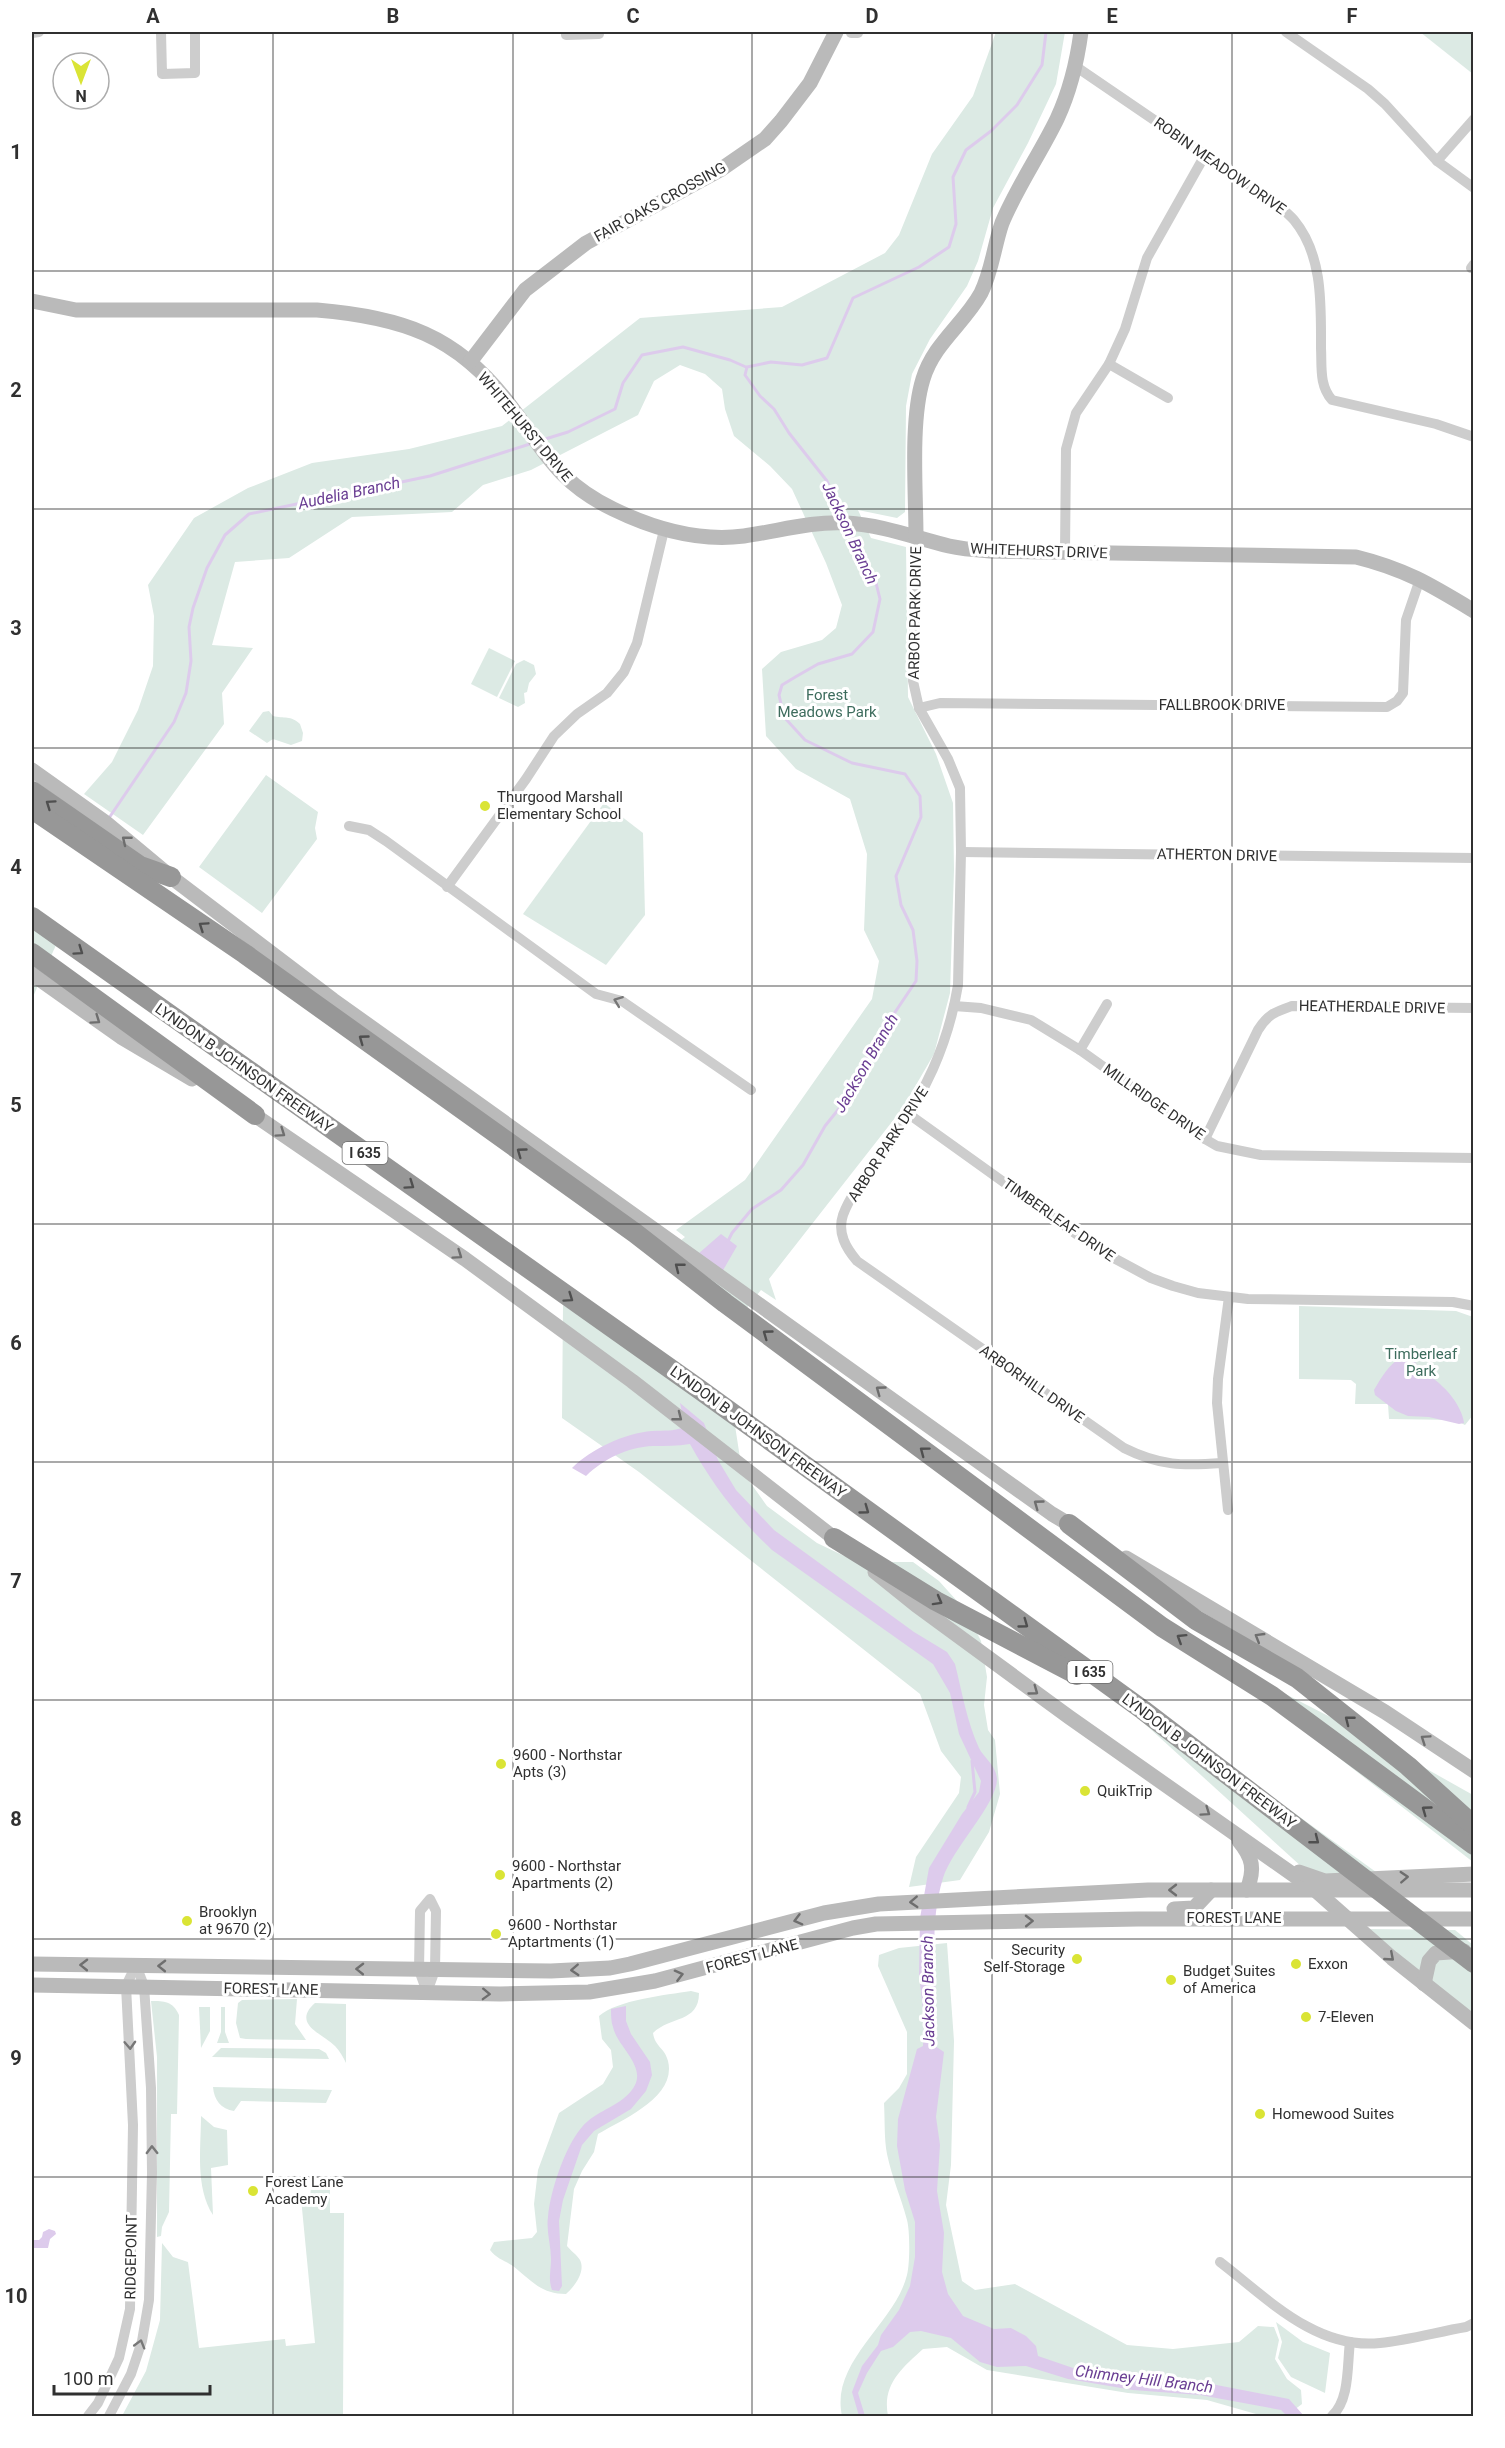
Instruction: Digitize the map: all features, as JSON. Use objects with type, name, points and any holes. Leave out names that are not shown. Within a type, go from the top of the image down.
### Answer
[{"type":"highway","points":[[32,791],[140,866],[171,877]]},
{"type":"highway","points":[[32,809],[245,954],[605,1212],[1162,1627],[1272,1696],[1473,1845]]},
{"type":"highway","name":"LYNDON B JOHNSON FREEWAY","points":[[32,917],[699,1389],[1143,1710],[1473,1963]]},
{"type":"highway","points":[[32,953],[255,1115]]},
{"type":"highway","points":[[1070,1524],[1196,1620],[1297,1678],[1408,1766],[1473,1826]]},
{"type":"highway","points":[[834,1538],[936,1601],[1143,1710]]},
{"type":"main road","name":"ARBOR PARK DRIVE","points":[[916,537],[916,430],[918,400],[923,378],[936,351],[980,293],[988,276],[1002,225],[1057,118],[1075,66],[1081,32]]},
{"type":"main road","name":"FAIR OAKS CROSSING","points":[[470,362],[525,290],[586,243],[720,170],[765,139],[848,33]]},
{"type":"main road","name":"WHITEHURST DRIVE","points":[[32,301],[76,310],[317,310],[392,320],[430,335],[470,362],[493,384],[553,465],[579,491],[611,509],[664,530],[693,536],[743,536],[807,524],[848,523],[888,530],[952,547],[990,551],[1356,557],[1391,566],[1420,579],[1473,611]]},
{"type":"main road","points":[[32,770],[105,822],[171,877],[333,1000],[1070,1524],[1385,1712],[1473,1772]]},
{"type":"main road","points":[[32,974],[121,1037],[255,1115],[465,1259],[632,1381],[834,1538],[916,1605],[988,1658],[1277,1862],[1320,1885],[1347,1918],[1473,2023]]},
{"type":"main road","points":[[1227,1827],[1249,1854],[1253,1867],[1252,1878],[1247,1890]]},
{"type":"main road","points":[[1320,1885],[1473,1874]]},
{"type":"main road","name":"FOREST LANE","points":[[32,1964],[551,1971],[610,1968],[824,1913],[879,1904],[1148,1890],[1247,1890],[1320,1885],[1354,1890],[1473,1890]]},
{"type":"main road","points":[[1138,1919],[1143,1911],[1194,1908],[1212,1890]]},
{"type":"main road","name":"FOREST LANE","points":[[32,1984],[500,1994],[588,1992],[623,1988],[852,1928],[881,1924],[1138,1919],[1473,1919]]},
{"type":"main road","points":[[705,1945],[710,1967]]},
{"type":"main road","points":[[1424,1984],[1429,1961],[1436,1953],[1473,1950]]},
{"type":"main road","points":[[225,1989],[227,1979],[235,1977],[284,1978],[298,1976],[310,1968]]},
{"type":"street","points":[[32,33],[39,32]]},
{"type":"street","points":[[161,32],[162,74],[195,73],[195,32]]},
{"type":"street","points":[[566,32],[566,35],[599,34],[599,32]]},
{"type":"street","points":[[1286,32],[1368,88],[1437,161],[1473,188]]},
{"type":"street","name":"ROBIN MEADOW DRIVE","points":[[1075,66],[1273,201],[1294,220],[1311,248],[1318,271],[1322,379],[1325,392],[1332,400],[1436,424],[1473,437]]},
{"type":"street","points":[[1437,161],[1473,119]]},
{"type":"street","points":[[1065,553],[1065,449],[1076,412],[1109,364],[1125,330],[1147,258],[1205,155]]},
{"type":"street","points":[[1109,364],[1168,398]]},
{"type":"street","points":[[447,887],[526,779],[554,736],[577,714],[607,693],[624,672],[637,643],[664,530]]},
{"type":"street","name":"ARBOR PARK DRIVE","points":[[857,1261],[843,1241],[841,1228],[843,1216],[851,1199],[910,1115],[925,1089],[937,1061],[954,1006],[960,963],[960,788],[948,759],[919,708],[913,681],[916,537]]},
{"type":"street","name":"FALLBROOK DRIVE","points":[[919,708],[940,703],[1387,707],[1397,702],[1403,693],[1406,620],[1420,579]]},
{"type":"street","points":[[349,826],[369,830],[596,994],[622,1001],[751,1090]]},
{"type":"street","name":"ATHERTON DRIVE","points":[[961,852],[1473,858]]},
{"type":"street","points":[[1080,1050],[1107,1004]]},
{"type":"street","name":"MILLRIDGE DRIVE","points":[[954,1006],[981,1008],[1031,1020],[1080,1050],[1205,1140],[1217,1146],[1261,1155],[1473,1158]]},
{"type":"street","name":"HEATHERDALE DRIVE","points":[[1205,1140],[1258,1030],[1266,1017],[1278,1011],[1292,1006],[1473,1008]]},
{"type":"street","name":"TIMBERLEAF DRIVE","points":[[910,1115],[1118,1261],[1151,1278],[1173,1286],[1198,1293],[1228,1297],[1453,1302],[1473,1306]]},
{"type":"street","name":"ARBORHILL DRIVE","points":[[857,1261],[1124,1448],[1161,1463],[1184,1466],[1222,1463]]},
{"type":"street","points":[[1228,1297],[1217,1403],[1228,1510]]},
{"type":"street","points":[[430,1899],[436,1911],[435,1970],[427,1992],[419,1970],[420,1911],[430,1899]]},
{"type":"street","name":"RIDGEPOINT","points":[[88,2416],[106,2385],[123,2343],[130,2309],[132,2088],[126,1986],[136,1965]]},
{"type":"street","name":"RIDGEPOINT","points":[[109,2416],[131,2374],[142,2341],[149,2300],[151,2088],[144,1986],[136,1965]]},
{"type":"street","points":[[132,2088],[151,2088]]},
{"type":"street","points":[[131,2245],[150,2246]]},
{"type":"street","points":[[1220,2262],[1301,2324],[1329,2337],[1350,2342],[1378,2343],[1466,2327],[1473,2323]]},
{"type":"street","points":[[1332,2416],[1339,2410],[1343,2398],[1350,2342]]},
{"type":"green space","name":"Forest Meadows Park","points":[[996,32],[1065,32],[1056,84],[993,208],[978,261],[967,286],[930,339],[912,374],[906,406],[905,512],[897,518],[858,510],[871,538],[906,547],[908,697],[936,754],[953,803],[954,870],[950,993],[934,1054],[902,1109],[769,1279],[776,1300],[761,1290],[738,1319],[655,1261],[685,1237],[676,1230],[745,1180],[872,999],[879,961],[864,930],[867,854],[850,799],[796,769],[766,736],[762,669],[781,652],[822,640],[836,628],[842,605],[826,563],[792,489],[770,466],[734,436],[725,409],[722,389],[705,374],[680,365],[654,381],[638,415],[531,470],[483,485],[452,512],[352,517],[289,558],[235,562],[212,645],[253,648],[222,693],[224,724],[143,835],[84,794],[112,762],[138,710],[153,666],[154,616],[148,585],[194,518],[248,488],[312,463],[409,449],[502,426],[640,318],[782,307],[885,253],[899,235],[932,154],[973,96]]},
{"type":"green space","points":[[1420,32],[1473,32],[1473,74]]},
{"type":"green space","points":[[489,648],[515,661],[497,697],[471,684]]},
{"type":"green space","points":[[524,660],[534,665],[536,674],[529,683],[527,692],[524,693],[525,703],[518,707],[499,698],[516,664]]},
{"type":"green space","points":[[269,711],[273,716],[297,721],[303,733],[302,741],[291,745],[273,739],[267,743],[249,731],[263,712]]},
{"type":"green space","points":[[266,775],[318,812],[315,828],[317,839],[262,913],[199,867]]},
{"type":"green space","points":[[604,803],[643,833],[645,915],[606,965],[523,914]]},
{"type":"green space","points":[[32,928],[56,945],[32,999]]},
{"type":"green space","points":[[563,1305],[734,1419],[742,1471],[767,1506],[817,1543],[857,1562],[913,1562],[939,1581],[966,1611],[981,1641],[987,1677],[984,1705],[988,1730],[995,1740],[1000,1794],[989,1832],[960,1880],[909,1887],[916,1857],[959,1793],[961,1777],[941,1751],[920,1694],[639,1472],[562,1418]]},
{"type":"green space","name":"Timberleaf Park","points":[[1299,1306],[1456,1311],[1473,1317],[1473,1415],[1465,1425],[1455,1420],[1389,1419],[1388,1404],[1355,1404],[1356,1384],[1351,1380],[1299,1379]]},
{"type":"green space","points":[[1046,1634],[1394,1885],[1325,1888]]},
{"type":"green space","points":[[1200,1650],[1377,1741],[1473,1795],[1473,1862]]},
{"type":"green space","points":[[1364,1929],[1455,1930],[1473,1945],[1473,2013]]},
{"type":"green space","points":[[947,1943],[954,2041],[951,2165],[946,2205],[962,2281],[975,2290],[1015,2284],[1127,2345],[1173,2349],[1239,2342],[1258,2326],[1274,2327],[1279,2340],[1275,2359],[1287,2379],[1301,2390],[1302,2404],[1286,2416],[1263,2416],[1207,2400],[1128,2393],[987,2370],[947,2347],[923,2349],[895,2378],[888,2395],[888,2416],[842,2416],[841,2396],[845,2378],[854,2360],[900,2293],[909,2263],[908,2225],[887,2154],[884,2103],[899,2088],[907,2074],[907,2032],[878,1966],[879,1955],[899,1948]]},
{"type":"green space","points":[[691,1991],[699,1993],[698,2003],[694,2010],[653,2033],[668,2061],[669,2074],[664,2085],[656,2096],[634,2114],[598,2134],[594,2152],[574,2189],[567,2246],[580,2260],[581,2269],[578,2279],[566,2294],[543,2289],[490,2250],[494,2242],[532,2238],[537,2232],[534,2204],[538,2170],[559,2113],[603,2084],[613,2067],[611,2050],[602,2039],[599,2016],[607,2010],[629,2002]]},
{"type":"green space","points":[[297,1999],[295,2024],[306,2040],[240,2038],[236,2023],[238,2003],[242,2000]]},
{"type":"green space","points":[[151,2001],[168,2003],[179,2015],[177,2114],[171,2114],[169,2212],[162,2227],[161,2236],[157,2237],[157,2057]]},
{"type":"green space","points":[[315,2003],[346,2004],[346,2063],[335,2046],[308,2023],[306,2017],[308,2010]]},
{"type":"green space","points":[[199,2007],[210,2007],[210,2031],[201,2048]]},
{"type":"green space","points":[[221,2007],[225,2007],[225,2032],[229,2043],[217,2043],[221,2032]]},
{"type":"green space","points":[[221,2048],[319,2049],[326,2053],[329,2059],[212,2057]]},
{"type":"green space","points":[[213,2087],[332,2090],[326,2103],[241,2101],[234,2111],[219,2103]]},
{"type":"green space","points":[[201,2116],[214,2127],[227,2130],[228,2165],[211,2168],[213,2215],[207,2204],[201,2180]]},
{"type":"green space","points":[[311,2188],[330,2188],[330,2213],[344,2213],[343,2416],[122,2416],[146,2371],[160,2320],[162,2243],[173,2257],[188,2262],[199,2348],[285,2339],[286,2346],[315,2343],[301,2198],[310,2197]]},
{"type":"green space","points":[[1276,2322],[1303,2342],[1330,2353],[1325,2393],[1291,2377],[1278,2358],[1282,2342]]},
{"type":"water","points":[[721,1234],[737,1246],[718,1279],[690,1261]]},
{"type":"water","points":[[1401,1358],[1415,1362],[1446,1390],[1459,1408],[1464,1423],[1408,1416],[1396,1411],[1375,1395],[1374,1390],[1382,1376]]},
{"type":"water","name":"Chimney Hill Branch","points":[[680,1403],[704,1423],[718,1460],[736,1490],[774,1530],[914,1632],[947,1652],[955,1664],[971,1728],[979,1748],[996,1774],[995,1789],[990,1801],[948,1866],[943,1878],[935,1920],[935,2046],[944,2052],[936,2117],[940,2145],[937,2191],[944,2233],[942,2272],[948,2294],[963,2316],[994,2329],[1011,2328],[1026,2336],[1036,2346],[1038,2356],[1076,2369],[1134,2378],[1201,2382],[1289,2399],[1304,2416],[1287,2416],[1281,2410],[1200,2395],[1133,2390],[1068,2379],[1026,2366],[997,2367],[980,2362],[951,2338],[921,2331],[910,2332],[893,2347],[881,2351],[858,2393],[865,2416],[859,2416],[852,2392],[862,2366],[899,2310],[910,2286],[915,2257],[915,2222],[905,2190],[897,2146],[898,2119],[917,2049],[923,2046],[924,2019],[919,1974],[920,1918],[929,1868],[962,1814],[979,1792],[981,1781],[959,1734],[950,1693],[933,1664],[772,1550],[726,1500],[690,1444],[643,1447],[625,1451],[600,1464],[586,1476],[572,1468],[599,1448],[631,1435],[685,1427]]},
{"type":"water","points":[[626,2006],[626,2021],[631,2034],[650,2062],[652,2075],[646,2091],[631,2109],[594,2131],[582,2145],[563,2200],[559,2221],[562,2286],[559,2291],[552,2290],[548,2233],[549,2206],[561,2166],[580,2129],[588,2121],[626,2097],[637,2078],[633,2063],[611,2021],[611,2009]]},
{"type":"water","points":[[49,2229],[55,2231],[56,2234],[50,2239],[48,2248],[32,2248],[33,2240],[39,2240],[43,2232]]},
{"type":"waterway","name":"Jackson Branch","points":[[844,519],[827,481],[789,433],[774,409],[760,396],[745,375],[747,367],[771,362],[802,365],[827,358],[853,298],[919,267],[949,247],[956,224],[953,177],[966,150],[991,131],[1017,105],[1042,65],[1046,32]]},
{"type":"waterway","name":"Audelia Branch","points":[[542,440],[568,432],[615,409],[623,383],[642,355],[683,347],[730,360],[746,367]]},
{"type":"waterway","name":"Audelia Branch","points":[[109,818],[174,722],[186,693],[191,661],[189,627],[193,608],[207,568],[225,535],[249,514],[430,476],[533,443]]},
{"type":"waterway","name":"Jackson Branch","points":[[727,1243],[732,1233],[752,1209],[781,1190],[803,1165],[825,1126],[850,1095],[871,1048],[916,981],[917,961],[913,930],[901,905],[896,876],[921,817],[920,796],[905,774],[852,763],[805,740],[784,717],[779,695],[782,685],[818,664],[852,654],[873,632],[880,599],[876,583],[860,557],[848,528]]},
{"type":"waterway","name":"Jackson Branch","points":[[968,1807],[975,1792],[972,1761]]},
{"type":"place","name":"Thurgood Marshall Elementary School","points":[[485,806]]},
{"type":"place","name":"9600 - Northstar Apts (3)","points":[[501,1764]]},
{"type":"place","name":"QuikTrip","points":[[1085,1791]]},
{"type":"place","name":"9600 - Northstar Apartments (2)","points":[[500,1875]]},
{"type":"place","name":"Brooklyn at 9670 (2)","points":[[187,1921]]},
{"type":"place","name":"9600 - Northstar Aptartments (1)","points":[[496,1934]]},
{"type":"place","name":"Security Self-Storage","points":[[1077,1959]]},
{"type":"place","name":"Exxon","points":[[1296,1964]]},
{"type":"place","name":"Budget Suites of America","points":[[1171,1980]]},
{"type":"place","name":"7-Eleven","points":[[1306,2017]]},
{"type":"place","name":"Homewood Suites","points":[[1260,2114]]},
{"type":"place","name":"Forest Lane Academy","points":[[253,2191]]}]
